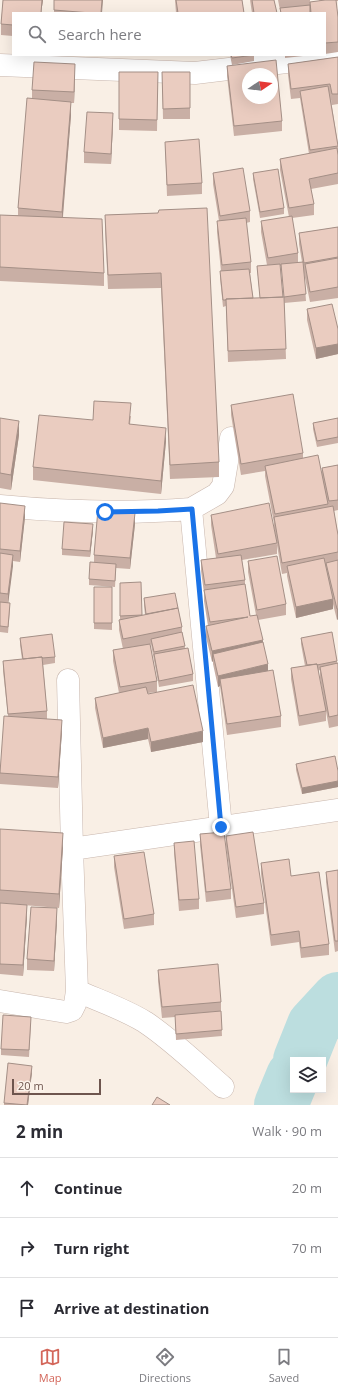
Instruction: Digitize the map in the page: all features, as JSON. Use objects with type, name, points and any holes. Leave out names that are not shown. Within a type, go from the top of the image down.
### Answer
[{"type":"street","points":[[0,65],[195,73],[338,56]]},
{"type":"street","points":[[0,506],[105,512],[192,509],[217,494],[223,486],[231,438]]},
{"type":"street","points":[[192,509],[221,827]]},
{"type":"street","points":[[0,1001],[66,1012],[72,1010],[76,1004],[78,991],[72,849],[68,680]]},
{"type":"street","points":[[72,849],[338,810]]},
{"type":"street","points":[[78,991],[128,1012],[145,1022],[158,1031],[223,1087]]},
{"type":"building","points":[[3,0],[42,0],[41,12],[12,12],[12,25],[1,24]]},
{"type":"building","points":[[54,0],[102,0],[101,12],[54,10]]},
{"type":"building","points":[[176,0],[242,0],[244,12],[178,12]]},
{"type":"building","points":[[252,0],[274,0],[277,12],[254,12]]},
{"type":"building","points":[[336,0],[338,42],[326,43],[326,12],[311,12],[310,2]]},
{"type":"building","points":[[310,5],[310,12],[281,12],[280,8]]},
{"type":"building","points":[[231,56],[247,56],[232,58]]},
{"type":"building","points":[[338,57],[338,94],[332,94],[330,84],[291,89],[288,64]]},
{"type":"building","points":[[276,60],[277,68],[242,68],[242,104],[278,104],[278,80],[282,121],[234,126],[227,66]]},
{"type":"building","points":[[34,62],[75,64],[74,92],[32,90]]},
{"type":"building","points":[[119,72],[158,72],[157,120],[119,119]]},
{"type":"building","points":[[162,72],[190,72],[190,108],[163,109]]},
{"type":"building","points":[[328,86],[338,146],[310,150],[300,91]]},
{"type":"building","points":[[27,98],[71,102],[62,212],[18,208]]},
{"type":"building","points":[[87,112],[113,113],[111,154],[84,152]]},
{"type":"building","points":[[199,139],[202,183],[167,185],[165,142]]},
{"type":"building","points":[[337,148],[338,173],[309,179],[314,204],[289,208],[280,159]]},
{"type":"building","points":[[243,168],[250,211],[220,216],[213,173]]},
{"type":"building","points":[[278,169],[284,208],[260,212],[253,173]]},
{"type":"building","points":[[207,208],[219,462],[170,465],[161,273],[108,275],[105,215],[158,213],[159,210]]},
{"type":"building","points":[[0,215],[102,219],[104,273],[0,267]]},
{"type":"building","points":[[292,216],[298,253],[268,258],[261,221]]},
{"type":"building","points":[[246,218],[251,262],[222,265],[217,221]]},
{"type":"building","points":[[338,227],[338,257],[304,263],[299,233]]},
{"type":"building","points":[[338,258],[338,287],[310,292],[305,264]]},
{"type":"building","points":[[303,262],[306,294],[284,297],[281,264]]},
{"type":"building","points":[[280,264],[283,297],[260,298],[257,266]]},
{"type":"building","points":[[249,269],[253,298],[223,300],[220,271]]},
{"type":"building","points":[[284,297],[286,349],[228,351],[226,299]]},
{"type":"building","points":[[332,304],[338,329],[338,344],[316,348],[307,309]]},
{"type":"building","points":[[293,394],[303,453],[241,464],[231,405]]},
{"type":"building","points":[[94,401],[131,403],[129,424],[166,428],[161,481],[33,467],[39,415],[93,420]]},
{"type":"building","points":[[0,418],[19,421],[11,475],[0,473]]},
{"type":"building","points":[[338,418],[338,437],[317,441],[313,423]]},
{"type":"building","points":[[318,455],[328,504],[275,514],[265,466]]},
{"type":"building","points":[[338,465],[338,500],[329,501],[322,468]]},
{"type":"building","points":[[0,503],[25,506],[20,551],[0,549]]},
{"type":"building","points":[[269,503],[277,543],[218,554],[211,515]]},
{"type":"building","points":[[333,506],[338,535],[338,552],[282,563],[274,517]]},
{"type":"building","points":[[98,509],[135,513],[130,558],[94,555]]},
{"type":"building","points":[[64,522],[93,524],[90,551],[62,549]]},
{"type":"building","points":[[0,553],[13,555],[8,594],[0,593]]},
{"type":"building","points":[[241,555],[245,580],[205,585],[201,560]]},
{"type":"building","points":[[277,556],[286,604],[257,610],[248,561]]},
{"type":"building","points":[[324,558],[333,599],[296,607],[287,566]]},
{"type":"building","points":[[338,560],[338,609],[337,609],[326,563]]},
{"type":"building","points":[[90,562],[116,564],[115,581],[89,579]]},
{"type":"building","points":[[141,582],[142,615],[120,616],[120,583]]},
{"type":"building","points":[[245,584],[250,616],[257,615],[263,640],[212,651],[206,626],[248,617],[210,622],[204,590]]},
{"type":"building","points":[[94,587],[112,587],[112,623],[94,623]]},
{"type":"building","points":[[175,593],[178,608],[146,614],[144,598]]},
{"type":"building","points":[[0,602],[10,603],[8,627],[0,626]]},
{"type":"building","points":[[178,608],[182,627],[123,639],[119,620]]},
{"type":"building","points":[[182,632],[185,646],[154,652],[151,639]]},
{"type":"building","points":[[332,632],[337,661],[317,665],[307,665],[301,638]]},
{"type":"building","points":[[52,634],[55,657],[23,659],[20,638]]},
{"type":"building","points":[[263,642],[268,664],[218,676],[213,654]]},
{"type":"building","points":[[150,644],[157,681],[120,687],[113,650]]},
{"type":"building","points":[[188,648],[193,674],[159,681],[154,654]]},
{"type":"building","points":[[42,657],[47,711],[8,714],[3,661]]},
{"type":"building","points":[[338,663],[338,715],[329,717],[320,667]]},
{"type":"building","points":[[317,664],[326,711],[299,716],[291,668]]},
{"type":"building","points":[[273,670],[281,716],[227,724],[220,679]]},
{"type":"building","points":[[193,685],[203,731],[151,742],[148,728],[103,738],[95,698],[146,687],[148,694]]},
{"type":"building","points":[[4,716],[62,720],[58,777],[0,773]]},
{"type":"building","points":[[335,756],[338,781],[302,788],[296,764]]},
{"type":"building","points":[[0,829],[63,833],[59,894],[0,890]]},
{"type":"building","points":[[224,832],[231,889],[206,892],[200,834]]},
{"type":"building","points":[[253,832],[264,903],[236,907],[226,836]]},
{"type":"building","points":[[194,841],[199,899],[179,900],[174,843]]},
{"type":"building","points":[[144,852],[154,914],[124,919],[114,856]]},
{"type":"building","points":[[289,859],[291,876],[319,872],[329,944],[301,948],[299,931],[271,935],[261,863]]},
{"type":"building","points":[[338,870],[338,941],[335,941],[326,872]]},
{"type":"building","points":[[0,903],[27,905],[23,965],[0,964]]},
{"type":"building","points":[[31,907],[57,908],[54,961],[27,959]]},
{"type":"building","points":[[218,964],[221,1002],[162,1007],[158,970]]},
{"type":"building","points":[[221,1011],[222,1030],[176,1034],[175,1015]]},
{"type":"building","points":[[3,1015],[31,1017],[29,1050],[1,1049]]},
{"type":"building","points":[[8,1063],[32,1066],[27,1105],[4,1103]]},
{"type":"building","points":[[157,1097],[170,1105],[152,1105]]},
{"type":"waterway","points":[[301,1057],[314,1025],[338,999]]},
{"type":"waterway","points":[[281,1105],[290,1083]]},
{"type":"route","points":[[105,512],[192,509],[221,827]]}]
